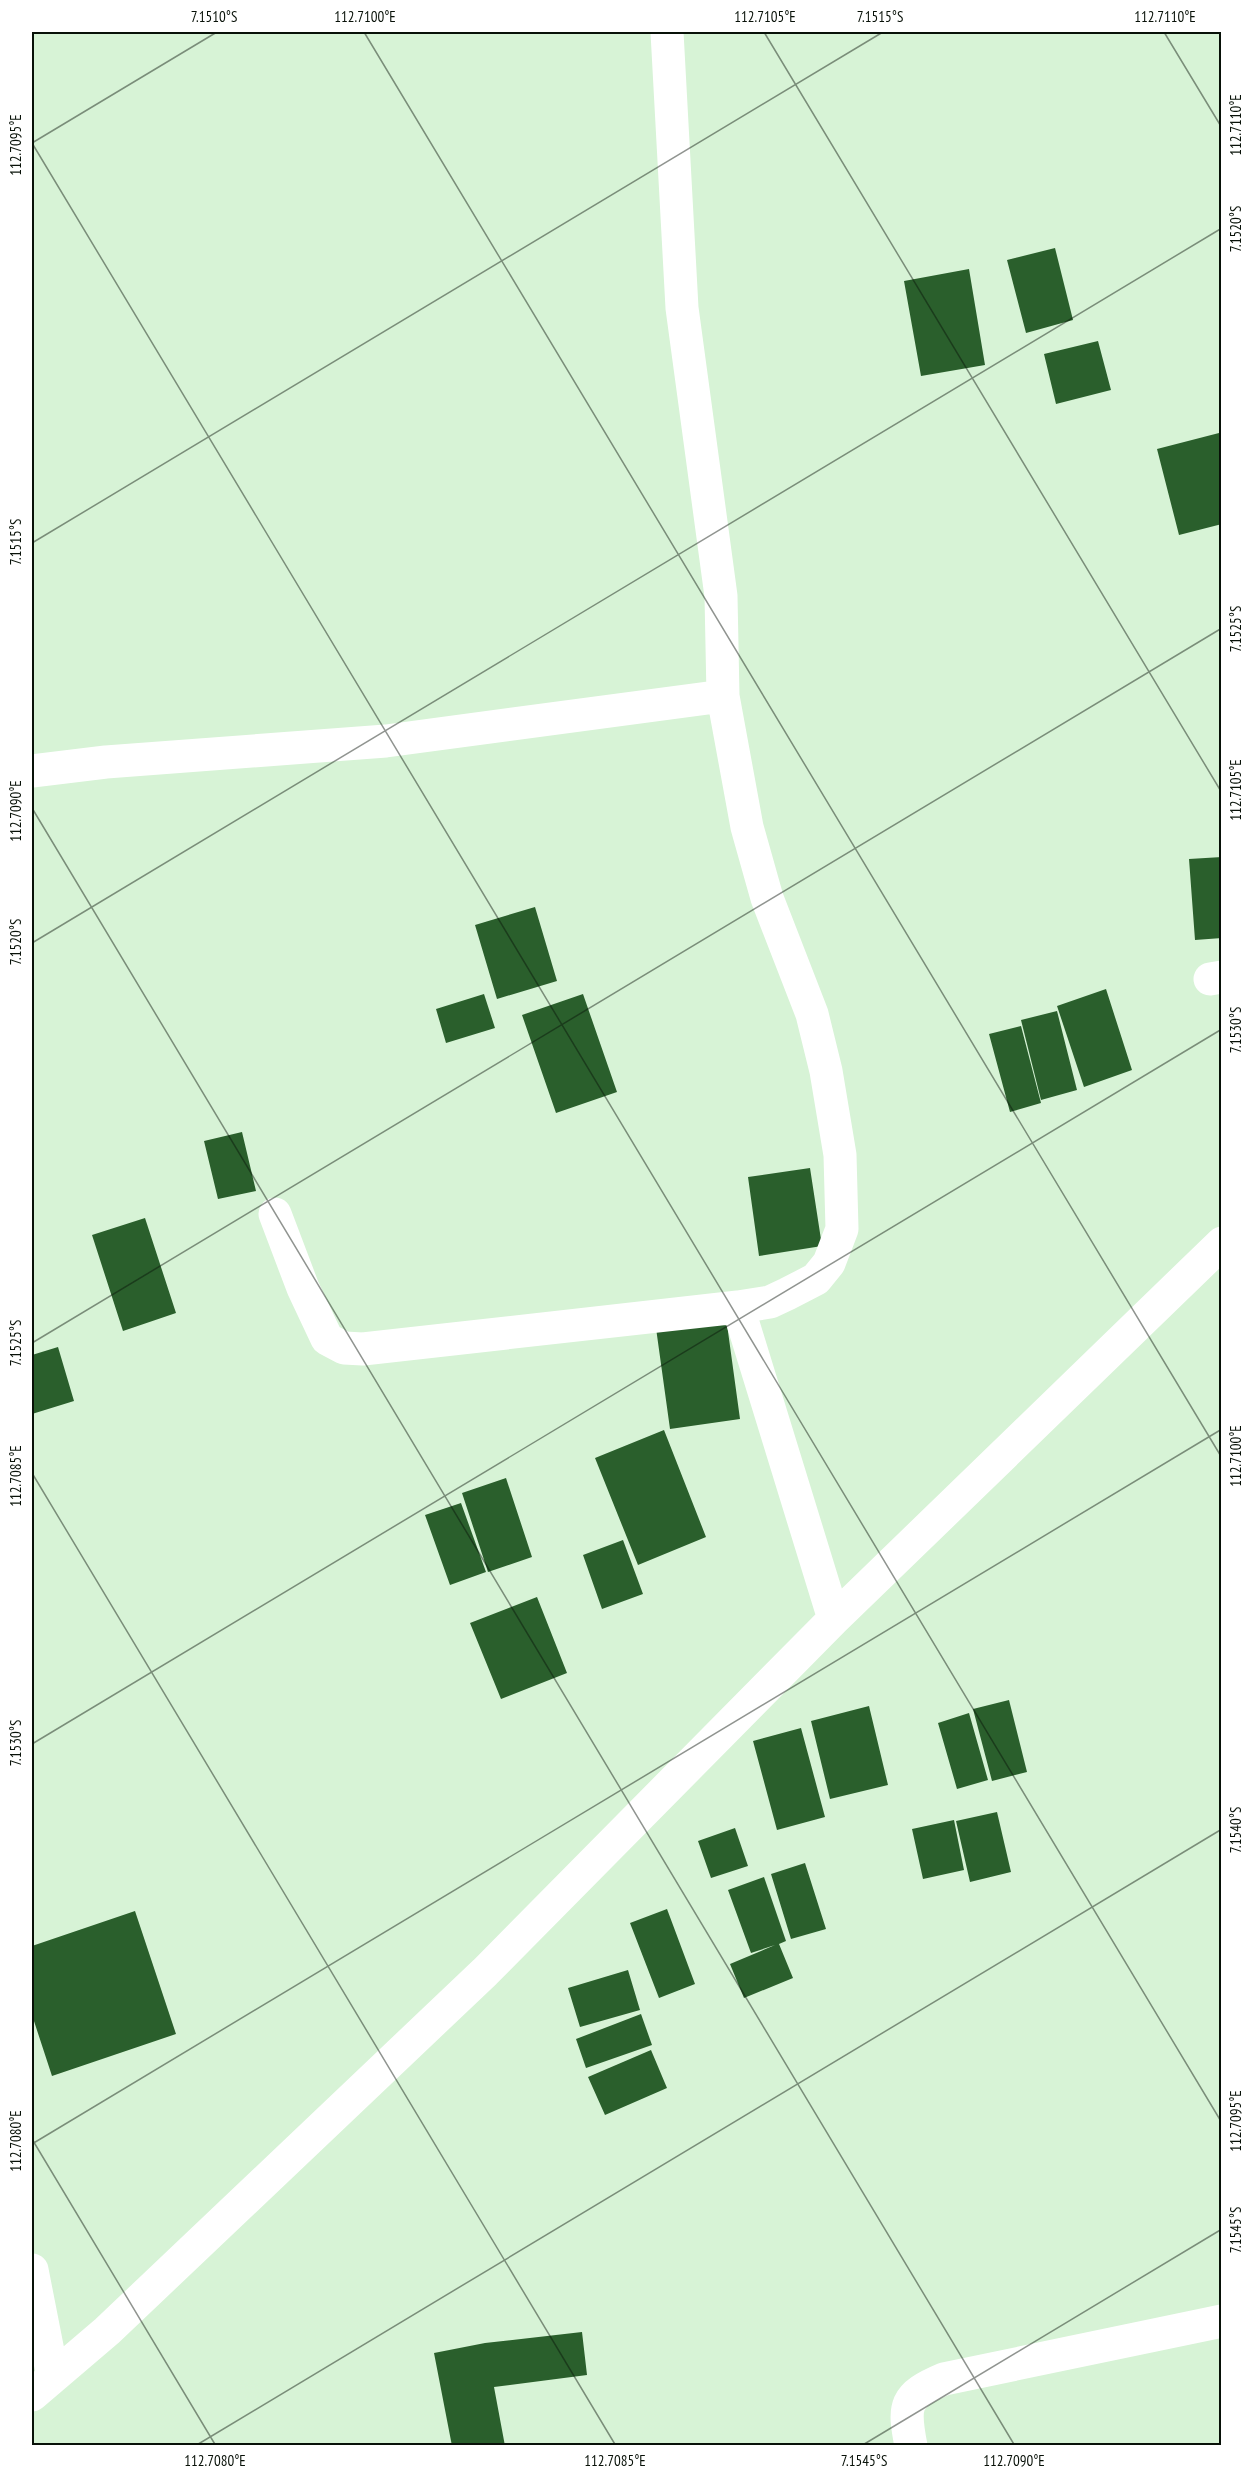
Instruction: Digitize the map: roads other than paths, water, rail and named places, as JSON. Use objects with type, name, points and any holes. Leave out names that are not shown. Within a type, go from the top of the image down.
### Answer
[{"type":"street","points":[[275,1214],[303,1288],[327,1339],[344,1348],[363,1349],[770,1302],[816,1279],[830,1263],[842,1229],[840,1155],[826,1071],[812,1014],[766,898],[747,827],[723,696],[721,596],[682,308],[667,32]]},
{"type":"street","points":[[32,771],[106,762],[386,741],[723,696]]},
{"type":"street","points":[[42,2386],[116,2323],[485,1972],[834,1619],[1221,1243]]},
{"type":"street","points":[[738,1307],[834,1619]]},
{"type":"street","points":[[32,2270],[42,2386]]},
{"type":"street","points":[[911,2445],[906,2421],[909,2402],[921,2389],[944,2379],[1221,2321]]}]
